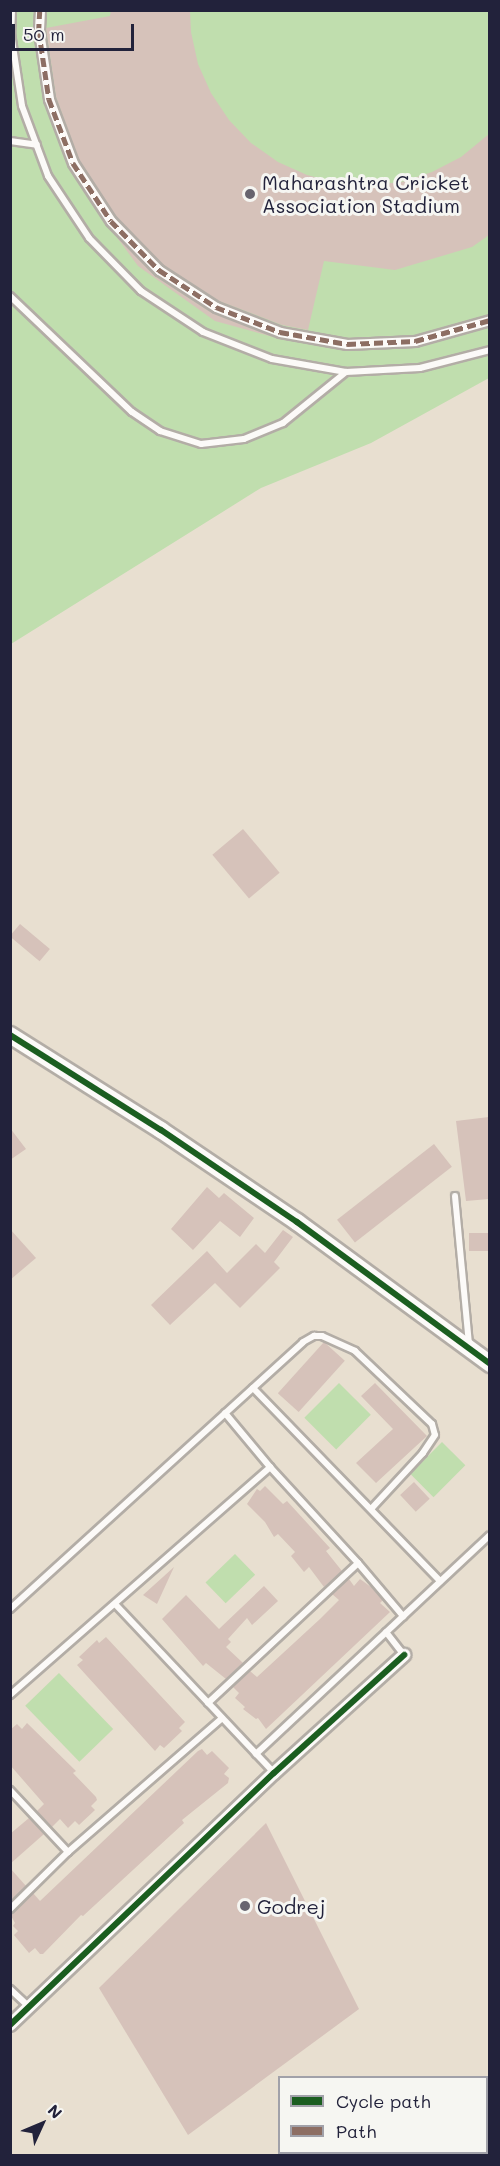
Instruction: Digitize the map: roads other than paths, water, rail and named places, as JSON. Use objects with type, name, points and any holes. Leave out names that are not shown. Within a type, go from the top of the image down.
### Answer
[{"type":"street","points":[[40,10],[39,32],[49,99],[74,163],[111,221],[159,270],[216,307],[280,332],[347,344],[415,341],[489,320]]},
{"type":"street","points":[[10,1035],[161,1130],[288,1215],[489,1364]]},
{"type":"street","points":[[10,2025],[274,1773],[404,1656]]},
{"type":"lane","points":[[12,10],[11,33],[22,106],[48,176],[89,238],[141,291],[203,332],[233,344],[272,359],[346,372],[420,368],[489,350]]},
{"type":"lane","points":[[10,141],[37,145]]},
{"type":"lane","points":[[10,296],[132,412],[160,431],[201,444],[244,439],[283,423],[346,372]]},
{"type":"lane","points":[[455,1197],[470,1350]]},
{"type":"lane","points":[[10,1609],[303,1341],[314,1336],[322,1336],[355,1351],[432,1424],[435,1435],[423,1453],[371,1509]]},
{"type":"lane","points":[[253,1388],[440,1581]]},
{"type":"lane","points":[[225,1413],[403,1616]]},
{"type":"lane","points":[[10,1695],[270,1467]]},
{"type":"lane","points":[[256,1754],[489,1535]]},
{"type":"lane","points":[[208,1703],[358,1563]]},
{"type":"lane","points":[[115,1604],[274,1773]]},
{"type":"lane","points":[[386,1632],[404,1656]]},
{"type":"lane","points":[[10,1909],[68,1852],[222,1718]]},
{"type":"lane","points":[[10,1790],[68,1852]]},
{"type":"lane","points":[[10,1989],[29,2007]]},
{"type":"place","name":"Maharashtra Cricket Association Stadium","points":[[250,194]]},
{"type":"place","name":"Godrej","points":[[245,1906]]}]
